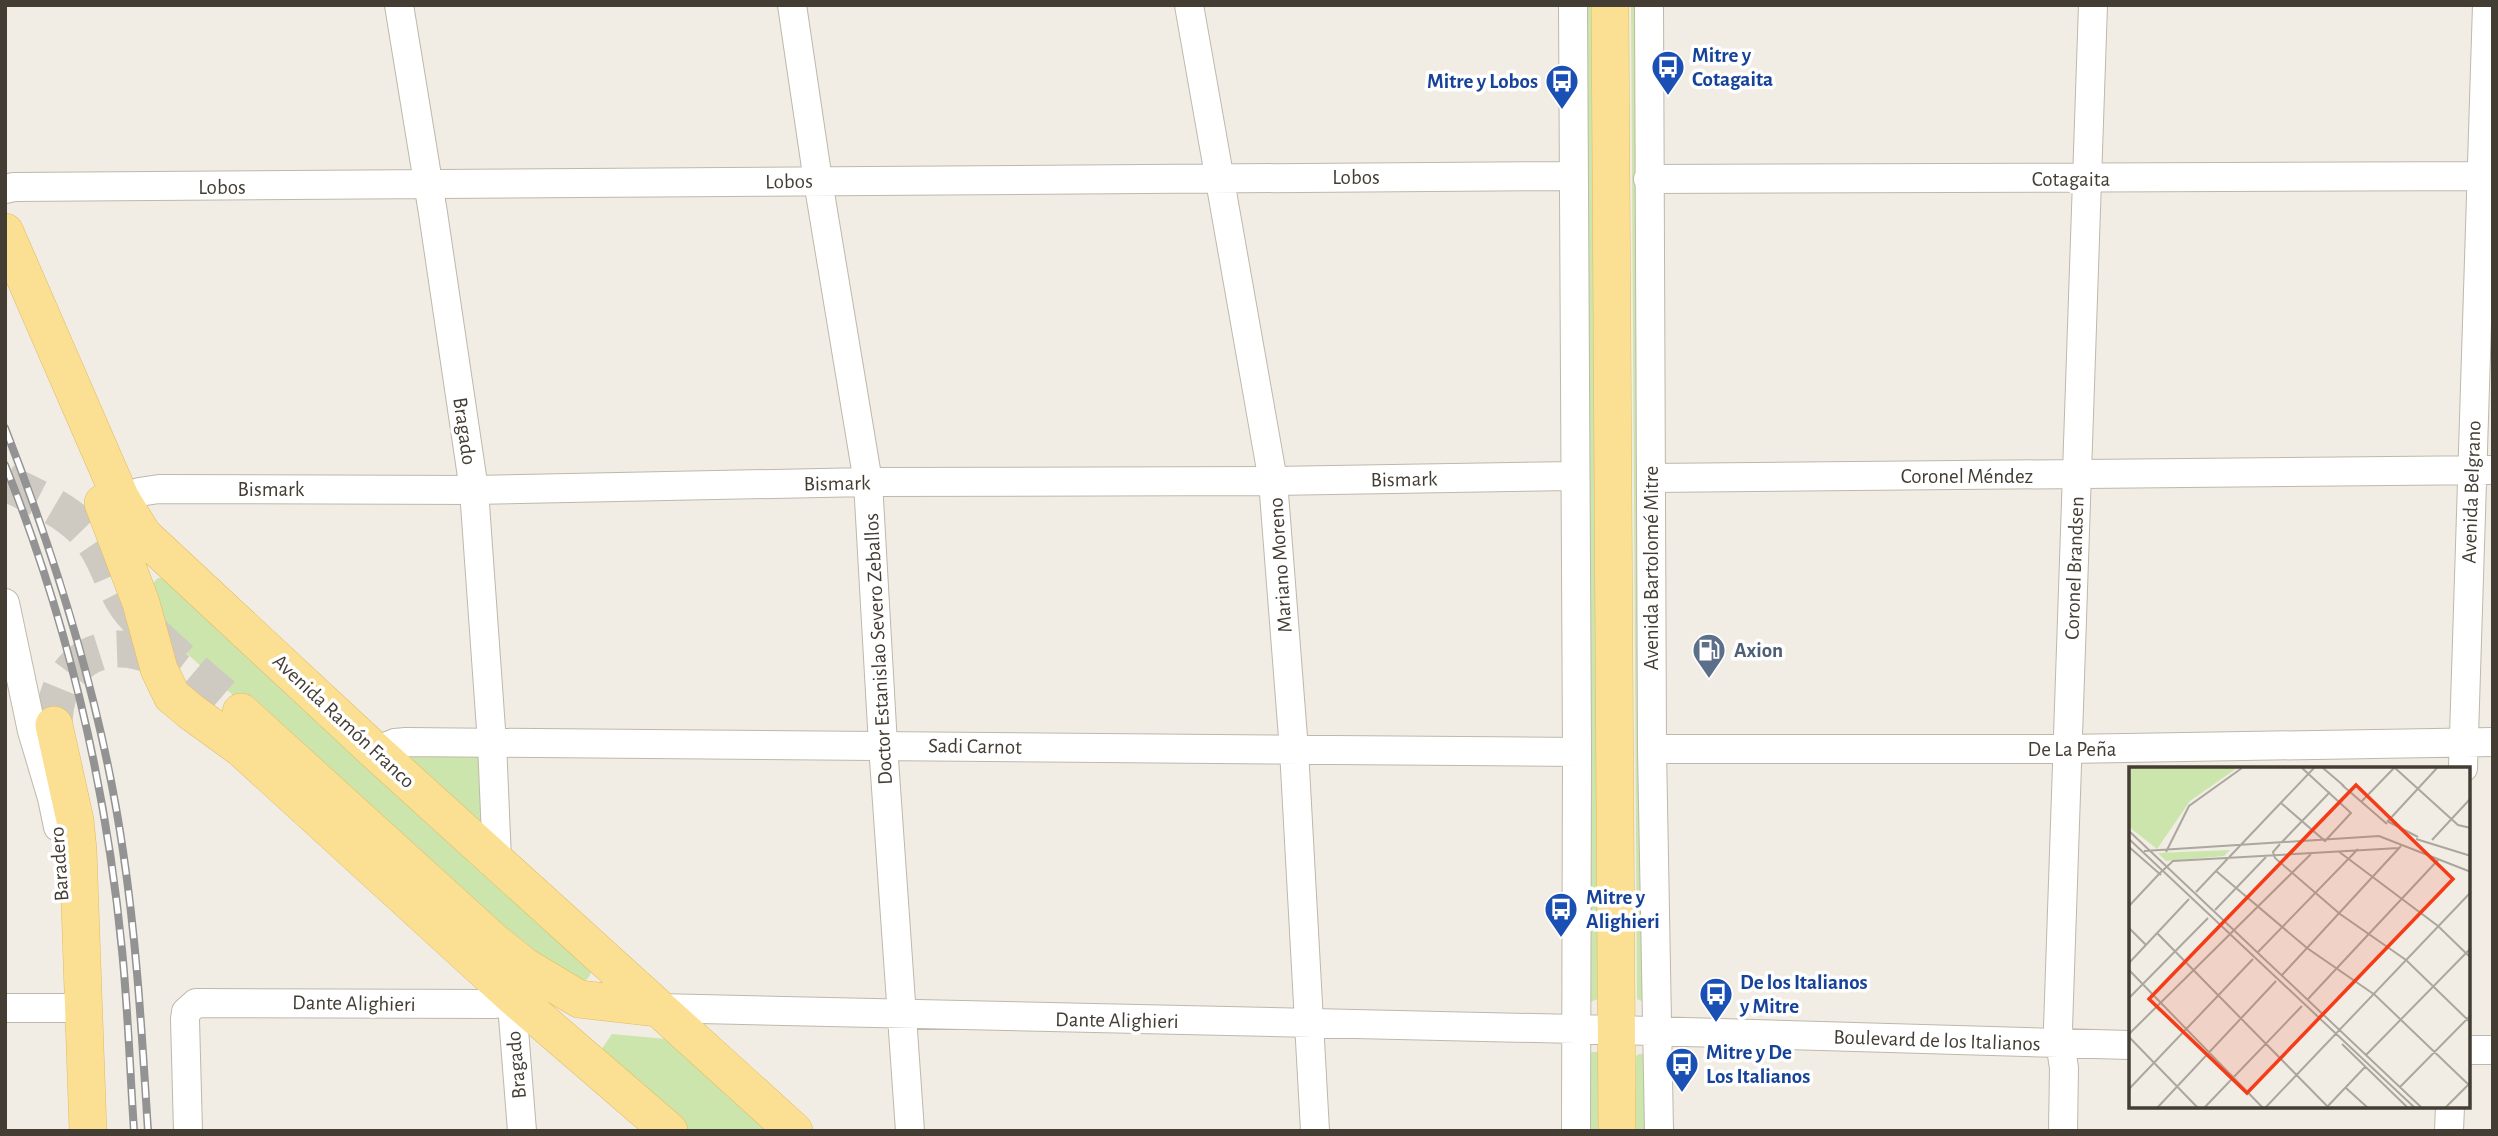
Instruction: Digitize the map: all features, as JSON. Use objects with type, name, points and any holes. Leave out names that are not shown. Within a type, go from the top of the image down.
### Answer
[{"type":"main road","name":"Avenida Bartolomé Mitre","points":[[1610,5],[1617,1131]]},
{"type":"main road","name":"Avenida Ramón Franco","points":[[5,232],[113,503],[159,669],[172,696],[241,748],[516,999],[669,1131]]},
{"type":"main road","name":"Avenida Ramón Franco","points":[[5,284],[113,503],[143,535],[375,751],[794,1131]]},
{"type":"main road","points":[[629,1094],[567,1024],[239,718],[524,966],[579,999],[658,1008]]},
{"type":"main road","points":[[30,729],[75,820],[79,850],[88,1131]]},
{"type":"street","name":"Bragado","points":[[399,5],[474,490],[492,743],[497,860]]},
{"type":"street","name":"Doctor Estanislao Severo Zeballos","points":[[792,5],[818,181],[869,482],[883,745],[910,1131]]},
{"type":"street","name":"Mariano Moreno","points":[[1189,5],[1273,481],[1294,750],[1315,1131]]},
{"type":"street","points":[[1573,5],[1576,1131]]},
{"type":"street","name":"Avenida Bartolomé Mitre","points":[[1649,5],[1651,749],[1659,1131]]},
{"type":"street","name":"Coronel Brandsen","points":[[2063,1131],[2064,1068],[2058,1028],[2093,5]]},
{"type":"street","name":"Avenida Belgrano","points":[[2463,756],[2482,470],[2487,5]]},
{"type":"street","name":"Lobos","points":[[5,190],[13,187],[1573,176]]},
{"type":"street","name":"Cotagaita","points":[[1648,179],[2487,176]]},
{"type":"street","name":"Coronel Méndez","points":[[1651,478],[2482,470]]},
{"type":"street","name":"Bismark","points":[[113,503],[139,492],[159,489],[474,490],[869,482],[1273,481],[1574,476]]},
{"type":"street","name":"Baradero","points":[[5,603],[30,729],[58,827],[62,864],[73,1131]]},
{"type":"street","name":"Sadi Carnot","points":[[375,751],[395,743],[406,742],[1577,752]]},
{"type":"street","name":"De La Peña","points":[[1651,749],[2066,750],[2463,756],[2493,742]]},
{"type":"street","name":"Bragado","points":[[516,999],[513,1027],[522,1131]]},
{"type":"street","name":"Dante Alighieri","points":[[188,1131],[185,1019],[191,1006],[205,1002],[495,1004],[516,999]]},
{"type":"street","points":[[5,1008],[66,1008]]},
{"type":"street","name":"Dante Alighieri","points":[[658,1008],[1576,1030]]},
{"type":"street","name":"Boulevard de los Italianos","points":[[1576,1030],[2129,1045]]},
{"type":"street","points":[[2470,1050],[2493,1050]]},
{"type":"street","points":[[2449,1131],[2450,1108]]},
{"type":"green space","points":[[1583,5],[1592,5],[1598,999],[1590,1002]]},
{"type":"green space","points":[[1631,5],[1637,5],[1644,998],[1641,1001],[1637,999]]},
{"type":"green space","points":[[158,578],[170,578],[592,969],[588,978],[574,984],[335,788],[160,629],[152,584]]},
{"type":"green space","points":[[416,751],[481,751],[484,829],[412,764],[411,756]]},
{"type":"green space","points":[[612,1034],[677,1040],[780,1131],[682,1131],[601,1050]]},
{"type":"green space","points":[[1592,1052],[1598,1052],[1599,1055],[1600,1131],[1588,1131],[1589,1056]]},
{"type":"green space","points":[[1643,1054],[1644,1058],[1646,1131],[1636,1131],[1636,1056]]},
{"type":"tunnel","points":[[5,482],[55,508],[78,524],[96,545],[121,596],[143,625],[241,712]]},
{"type":"tunnel","points":[[54,725],[57,699],[66,678],[79,663],[95,653],[114,649],[135,651],[157,658],[178,671]]},
{"type":"railway","points":[[5,428],[43,531],[76,636],[114,797],[132,921],[148,1131]]},
{"type":"railway","points":[[5,465],[47,583],[65,643],[81,704],[106,826],[122,950],[134,1131]]},
{"type":"place","name":"Mitre y Cotagaita","points":[[1668,97]]},
{"type":"place","name":"Mitre y Lobos","points":[[1562,111]]},
{"type":"place","name":"Axion","points":[[1709,680]]},
{"type":"place","name":"Mitre y Alighieri","points":[[1561,939]]},
{"type":"place","name":"De los Italianos y Mitre","points":[[1716,1024]]},
{"type":"place","name":"Mitre y De Los Italianos","points":[[1682,1094]]}]
